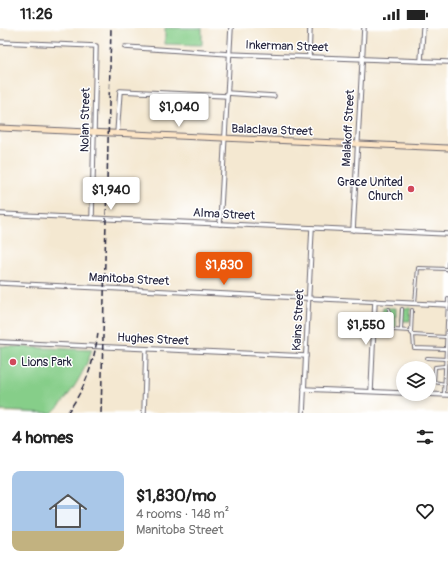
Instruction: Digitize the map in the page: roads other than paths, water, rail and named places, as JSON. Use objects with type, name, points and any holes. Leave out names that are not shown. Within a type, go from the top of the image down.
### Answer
[{"type":"street","points":[[220,224],[231,28]]},
{"type":"street","points":[[309,56],[310,28]]},
{"type":"street","name":"Malakoff Street","points":[[353,230],[364,28]]},
{"type":"street","points":[[421,61],[423,28]]},
{"type":"street","name":"Nolan Street","points":[[0,42],[96,46],[92,218]]},
{"type":"street","name":"Inkerman Street","points":[[125,47],[230,54],[448,62]]},
{"type":"street","points":[[116,134],[120,91],[274,96]]},
{"type":"street","name":"Balaclava Street","points":[[0,128],[448,148]]},
{"type":"street","name":"Alma Street","points":[[0,214],[448,234]]},
{"type":"street","name":"Kains Street","points":[[303,413],[312,228]]},
{"type":"street","name":"Manitoba Street","points":[[0,283],[448,305]]},
{"type":"street","points":[[371,392],[375,301]]},
{"type":"street","name":"Hughes Street","points":[[0,342],[306,356]]},
{"type":"street","points":[[144,413],[146,349]]},
{"type":"street","points":[[304,388],[396,393]]},
{"type":"street","points":[[436,395],[446,395]]},
{"type":"lane","points":[[415,303],[418,268],[448,270],[448,263]]},
{"type":"lane","points":[[446,395],[445,366],[448,299]]},
{"type":"lane","points":[[388,330],[389,309]]},
{"type":"lane","points":[[401,330],[402,309]]},
{"type":"lane","points":[[412,310],[411,331],[414,348],[446,349]]},
{"type":"lane","points":[[374,329],[411,331]]},
{"type":"lane","points":[[413,336],[446,337]]},
{"type":"lane","points":[[427,358],[446,359]]},
{"type":"lane","points":[[445,366],[435,367],[434,382],[445,384]]},
{"type":"railway","points":[[101,413],[111,28]]},
{"type":"railway","points":[[67,413],[79,395],[88,375],[94,355],[98,333]]},
{"type":"place","name":"Grace United Church","points":[[411,189]]},
{"type":"place","name":"Lions Park","points":[[13,362]]}]
